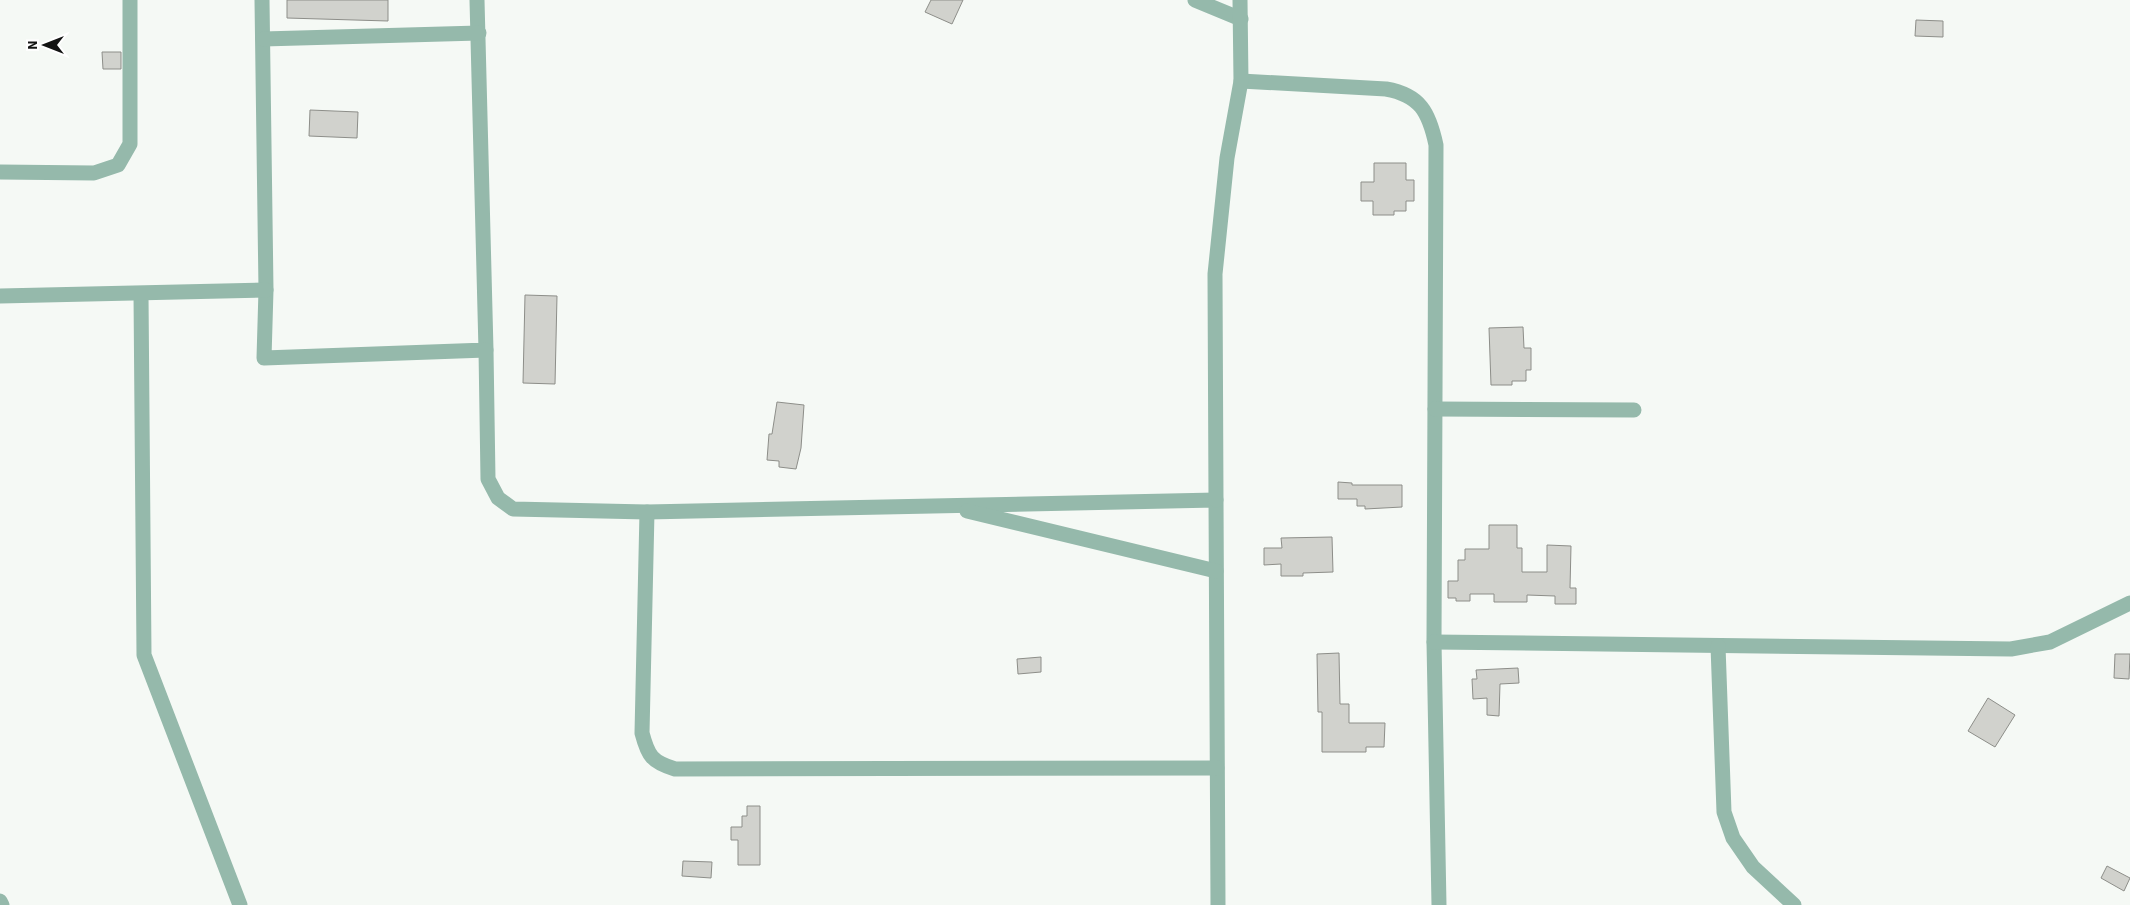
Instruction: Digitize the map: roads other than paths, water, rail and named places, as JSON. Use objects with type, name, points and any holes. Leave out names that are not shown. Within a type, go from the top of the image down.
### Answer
[{"type":"street","points":[[0,172],[94,173],[118,165],[130,144],[130,0]]},
{"type":"street","points":[[262,0],[266,290],[264,358],[486,350]]},
{"type":"street","points":[[478,0],[488,479],[498,498],[513,509],[647,512],[1216,500]]},
{"type":"street","points":[[1195,0],[1241,19]]},
{"type":"street","points":[[1218,905],[1215,274],[1227,158],[1241,81],[1240,0]]},
{"type":"street","points":[[263,39],[479,33]]},
{"type":"street","points":[[1241,81],[1398,91],[1422,107],[1431,124],[1436,144],[1434,642],[1439,905]]},
{"type":"street","points":[[0,296],[266,290]]},
{"type":"street","points":[[141,294],[144,655],[240,905]]},
{"type":"street","points":[[1435,409],[1634,410]]},
{"type":"street","points":[[946,506],[1216,572]]},
{"type":"street","points":[[647,512],[642,733],[647,752],[660,764],[675,770],[1217,768]]},
{"type":"street","points":[[1434,642],[2011,649],[2050,642],[2130,603]]},
{"type":"street","points":[[1718,646],[1724,812],[1733,838],[1753,867],[1794,905]]},
{"type":"street","points":[[0,901],[2,905]]}]
